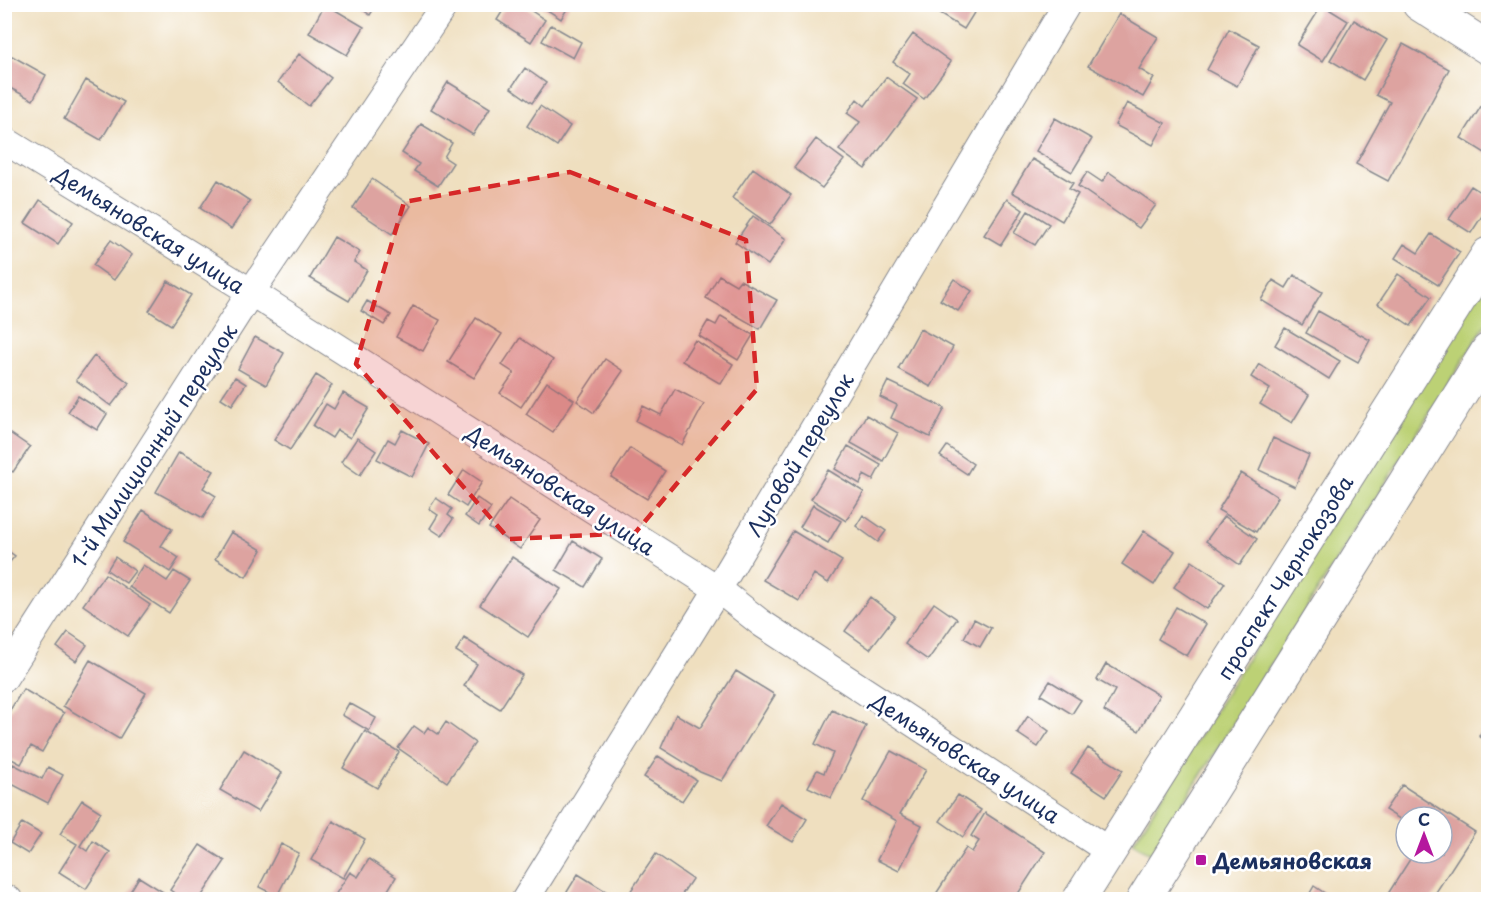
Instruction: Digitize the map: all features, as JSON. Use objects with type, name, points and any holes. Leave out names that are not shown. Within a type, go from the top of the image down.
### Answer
[{"type":"street","name":"1-й Милиционный переулок","points":[[4,678],[251,291],[445,4]]},
{"type":"street","name":"Луговой переулок","points":[[525,900],[718,590],[1067,4]]},
{"type":"street","points":[[1419,4],[1488,48]]},
{"type":"street","name":"Демьяновская улица","points":[[4,140],[251,291],[718,590],[761,622],[1109,851]]},
{"type":"street","name":"проспект Чернокозова","points":[[1079,900],[1488,254]]},
{"type":"street","points":[[1143,900],[1488,350]]},
{"type":"street","points":[[4,897],[9,900]]},
{"type":"highlighted area","points":[[570,172],[746,240],[757,389],[635,533],[509,539],[356,364],[404,202]]},
{"type":"green space","points":[[1488,272],[1488,321],[1151,854],[1133,843]]},
{"type":"building","points":[[325,4],[364,27],[347,55],[309,33]]},
{"type":"building","points":[[355,4],[377,4],[370,15]]},
{"type":"building","points":[[507,4],[521,4],[545,20],[531,42],[497,20]]},
{"type":"building","points":[[538,4],[570,4],[561,19]]},
{"type":"building","points":[[927,4],[971,4],[977,8],[964,29],[926,6]]},
{"type":"building","points":[[1322,5],[1348,21],[1323,61],[1297,45]]},
{"type":"building","points":[[1119,14],[1158,37],[1139,69],[1154,78],[1143,97],[1088,66]]},
{"type":"building","points":[[1354,20],[1387,40],[1363,80],[1330,60]]},
{"type":"building","points":[[551,25],[581,42],[573,58],[542,41]]},
{"type":"building","points":[[1229,29],[1259,45],[1237,86],[1207,70]]},
{"type":"building","points":[[913,34],[951,62],[924,99],[903,84],[910,74],[893,62]]},
{"type":"building","points":[[1403,44],[1449,69],[1388,181],[1356,164],[1390,102],[1376,95]]},
{"type":"building","points":[[299,54],[331,78],[309,106],[278,82]]},
{"type":"building","points":[[12,56],[46,75],[33,100],[4,85],[4,70]]},
{"type":"building","points":[[525,68],[546,83],[532,103],[511,88]]},
{"type":"building","points":[[886,77],[917,99],[865,169],[839,150],[860,122],[847,113],[857,99],[865,106]]},
{"type":"building","points":[[86,80],[124,102],[101,140],[64,119]]},
{"type":"building","points":[[448,82],[490,108],[473,135],[431,109]]},
{"type":"building","points":[[1485,100],[1488,102],[1488,155],[1461,138]]},
{"type":"building","points":[[1127,103],[1165,123],[1153,145],[1115,125]]},
{"type":"building","points":[[540,106],[570,126],[557,146],[527,126]]},
{"type":"building","points":[[1055,118],[1092,139],[1072,172],[1036,151]]},
{"type":"building","points":[[421,124],[452,143],[444,157],[453,163],[438,186],[414,171],[419,164],[402,153]]},
{"type":"building","points":[[816,139],[844,160],[822,188],[794,168]]},
{"type":"building","points":[[1032,159],[1073,183],[1069,189],[1078,194],[1062,221],[1012,192]]},
{"type":"building","points":[[753,168],[791,195],[770,225],[732,198]]},
{"type":"building","points":[[1087,172],[1102,182],[1109,172],[1156,205],[1139,228],[1078,186]]},
{"type":"building","points":[[372,179],[411,206],[392,234],[353,208]]},
{"type":"building","points":[[218,180],[250,201],[231,229],[200,208]]},
{"type":"building","points":[[1471,186],[1488,197],[1488,207],[1471,233],[1449,219]]},
{"type":"building","points":[[1007,199],[1023,210],[1001,245],[984,235]]},
{"type":"building","points":[[40,200],[73,222],[58,244],[25,223]]},
{"type":"building","points":[[1028,211],[1049,224],[1035,245],[1014,233]]},
{"type":"building","points":[[753,216],[786,239],[768,265],[735,242]]},
{"type":"building","points":[[1431,234],[1460,252],[1438,285],[1395,258],[1404,244],[1418,253]]},
{"type":"building","points":[[334,237],[360,252],[354,262],[367,270],[349,301],[310,278]]},
{"type":"building","points":[[111,240],[132,255],[114,280],[93,265]]},
{"type":"building","points":[[1398,274],[1431,297],[1411,326],[1378,304]]},
{"type":"building","points":[[719,275],[736,285],[740,280],[777,300],[760,329],[706,298]]},
{"type":"building","points":[[1294,275],[1322,292],[1302,325],[1261,300],[1273,280],[1286,288]]},
{"type":"building","points":[[954,279],[972,291],[958,311],[940,300]]},
{"type":"building","points":[[168,281],[191,295],[171,325],[149,311]]},
{"type":"building","points":[[367,301],[391,315],[384,325],[361,311]]},
{"type":"building","points":[[413,306],[440,320],[423,351],[396,337]]},
{"type":"building","points":[[1318,311],[1370,340],[1358,362],[1306,333]]},
{"type":"building","points":[[721,316],[753,335],[738,360],[699,336],[708,321],[716,325]]},
{"type":"building","points":[[476,318],[502,334],[474,378],[448,362]]},
{"type":"building","points":[[1285,328],[1340,361],[1329,379],[1275,345]]},
{"type":"building","points":[[920,329],[953,347],[931,387],[898,369]]},
{"type":"building","points":[[255,337],[284,353],[266,385],[238,369]]},
{"type":"building","points":[[520,338],[553,360],[521,407],[500,393],[514,373],[502,365]]},
{"type":"building","points":[[695,340],[733,364],[721,384],[682,361]]},
{"type":"building","points":[[94,356],[129,383],[111,406],[76,380]]},
{"type":"building","points":[[605,359],[623,371],[594,413],[577,401]]},
{"type":"building","points":[[1259,364],[1309,395],[1292,423],[1260,404],[1270,389],[1251,377]]},
{"type":"building","points":[[316,375],[332,385],[290,450],[274,440]]},
{"type":"building","points":[[235,377],[246,384],[232,405],[221,398]]},
{"type":"building","points":[[888,381],[945,408],[930,437],[891,418],[897,405],[880,397]]},
{"type":"building","points":[[547,382],[574,400],[553,432],[526,414]]},
{"type":"building","points":[[675,389],[704,404],[682,445],[636,421],[643,406],[661,415]]},
{"type":"building","points":[[343,393],[369,408],[350,438],[337,430],[332,438],[313,426],[326,404],[334,409]]},
{"type":"building","points":[[78,396],[107,414],[97,430],[68,412]]},
{"type":"building","points":[[866,415],[898,433],[883,461],[851,443]]},
{"type":"building","points":[[4,429],[30,447],[13,472],[4,466]]},
{"type":"building","points":[[402,430],[429,444],[412,477],[377,459],[388,439],[395,443]]},
{"type":"building","points":[[357,438],[376,451],[360,475],[341,462]]},
{"type":"building","points":[[1273,438],[1309,455],[1295,487],[1259,470]]},
{"type":"building","points":[[848,446],[881,465],[873,480],[864,475],[860,484],[835,469]]},
{"type":"building","points":[[947,446],[973,464],[967,474],[940,456]]},
{"type":"building","points":[[630,448],[665,471],[647,499],[611,477]]},
{"type":"building","points":[[179,452],[214,471],[203,488],[216,496],[203,518],[156,492]]},
{"type":"building","points":[[464,470],[482,482],[466,507],[448,495]]},
{"type":"building","points":[[828,470],[864,492],[846,521],[811,499]]},
{"type":"building","points":[[1241,473],[1278,497],[1256,532],[1218,510]]},
{"type":"building","points":[[436,498],[452,509],[448,515],[453,519],[442,536],[430,528],[438,515],[429,509]]},
{"type":"building","points":[[477,498],[491,508],[479,526],[465,516]]},
{"type":"building","points":[[509,499],[540,520],[520,549],[489,528]]},
{"type":"building","points":[[813,505],[841,521],[828,543],[800,527]]},
{"type":"building","points":[[143,510],[172,529],[161,546],[179,558],[170,572],[123,542]]},
{"type":"building","points":[[863,515],[886,531],[878,542],[856,526]]},
{"type":"building","points":[[1224,516],[1257,539],[1240,565],[1206,541]]},
{"type":"building","points":[[793,531],[842,561],[828,583],[814,574],[799,601],[763,580]]},
{"type":"building","points":[[1144,531],[1175,551],[1154,585],[1122,564]]},
{"type":"building","points":[[231,532],[262,550],[246,577],[215,559]]},
{"type":"building","points":[[573,541],[602,559],[585,587],[556,570]]},
{"type":"building","points":[[4,548],[15,556],[4,569]]},
{"type":"building","points":[[115,557],[135,571],[126,583],[107,570]]},
{"type":"building","points":[[512,557],[561,589],[528,637],[480,605]]},
{"type":"building","points":[[1192,561],[1225,583],[1207,609],[1174,587]]},
{"type":"building","points":[[143,565],[167,581],[174,571],[190,581],[169,613],[129,587]]},
{"type":"building","points":[[105,574],[150,605],[128,636],[83,605]]},
{"type":"building","points":[[870,597],[895,616],[870,649],[845,631]]},
{"type":"building","points":[[934,603],[957,619],[928,660],[905,644]]},
{"type":"building","points":[[1176,607],[1206,624],[1187,656],[1158,639]]},
{"type":"building","points":[[974,619],[991,628],[980,647],[964,638]]},
{"type":"building","points":[[68,632],[87,645],[76,661],[57,647]]},
{"type":"building","points":[[464,638],[522,675],[500,709],[464,686],[477,664],[456,651]]},
{"type":"building","points":[[90,660],[146,693],[119,739],[63,706]]},
{"type":"building","points":[[1106,664],[1159,695],[1139,731],[1104,711],[1115,690],[1097,680]]},
{"type":"building","points":[[736,671],[775,695],[722,781],[700,772],[661,748],[676,714],[700,728]]},
{"type":"building","points":[[1050,681],[1081,700],[1072,714],[1041,695]]},
{"type":"building","points":[[23,689],[64,713],[42,752],[31,746],[21,764],[4,755],[4,720]]},
{"type":"building","points":[[349,703],[376,718],[369,731],[342,715]]},
{"type":"building","points":[[832,710],[866,726],[831,798],[808,787],[817,770],[824,773],[833,753],[815,744]]},
{"type":"building","points":[[1028,716],[1049,731],[1038,747],[1017,733]]},
{"type":"building","points":[[1488,721],[1488,742],[1479,736]]},
{"type":"building","points":[[446,722],[475,743],[447,782],[398,748],[414,726],[424,733],[428,727],[438,734]]},
{"type":"building","points":[[365,731],[399,752],[377,788],[343,768]]},
{"type":"building","points":[[1088,748],[1123,770],[1106,796],[1071,773]]},
{"type":"building","points":[[244,750],[282,773],[258,812],[220,790]]},
{"type":"building","points":[[891,751],[926,770],[900,814],[922,825],[899,871],[877,860],[897,821],[863,801]]},
{"type":"building","points":[[658,756],[696,780],[682,801],[644,777]]},
{"type":"building","points":[[13,764],[42,779],[48,767],[63,775],[48,803],[4,780]]},
{"type":"building","points":[[1402,785],[1433,805],[1394,805],[1394,816],[1385,810]]},
{"type":"building","points":[[958,795],[981,810],[963,837],[940,821]]},
{"type":"building","points":[[82,800],[101,812],[80,846],[87,851],[93,841],[110,852],[86,889],[59,872],[77,844],[60,834]]},
{"type":"building","points":[[781,803],[807,819],[793,842],[766,826]]},
{"type":"building","points":[[985,813],[1045,852],[1014,900],[932,900],[966,848],[972,852],[979,841],[971,836]]},
{"type":"building","points":[[1454,818],[1475,832],[1454,864]]},
{"type":"building","points":[[333,821],[365,839],[343,878],[311,860]]},
{"type":"building","points":[[22,823],[41,834],[28,854],[10,843]]},
{"type":"building","points":[[281,844],[299,853],[277,896],[259,887]]},
{"type":"building","points":[[200,845],[225,861],[199,900],[185,900],[170,890]]},
{"type":"building","points":[[656,854],[692,879],[678,900],[642,900],[630,892]]},
{"type":"building","points":[[369,859],[396,877],[382,900],[342,900],[335,895],[350,872],[358,877]]},
{"type":"building","points":[[1406,865],[1454,865],[1431,900],[1384,900]]},
{"type":"building","points":[[578,874],[620,900],[562,900]]},
{"type":"building","points":[[139,877],[163,892],[158,900],[125,900]]},
{"type":"building","points":[[1314,886],[1335,900],[1306,900]]},
{"type":"place","name":"Демьяновская","points":[[1201,860]]}]
